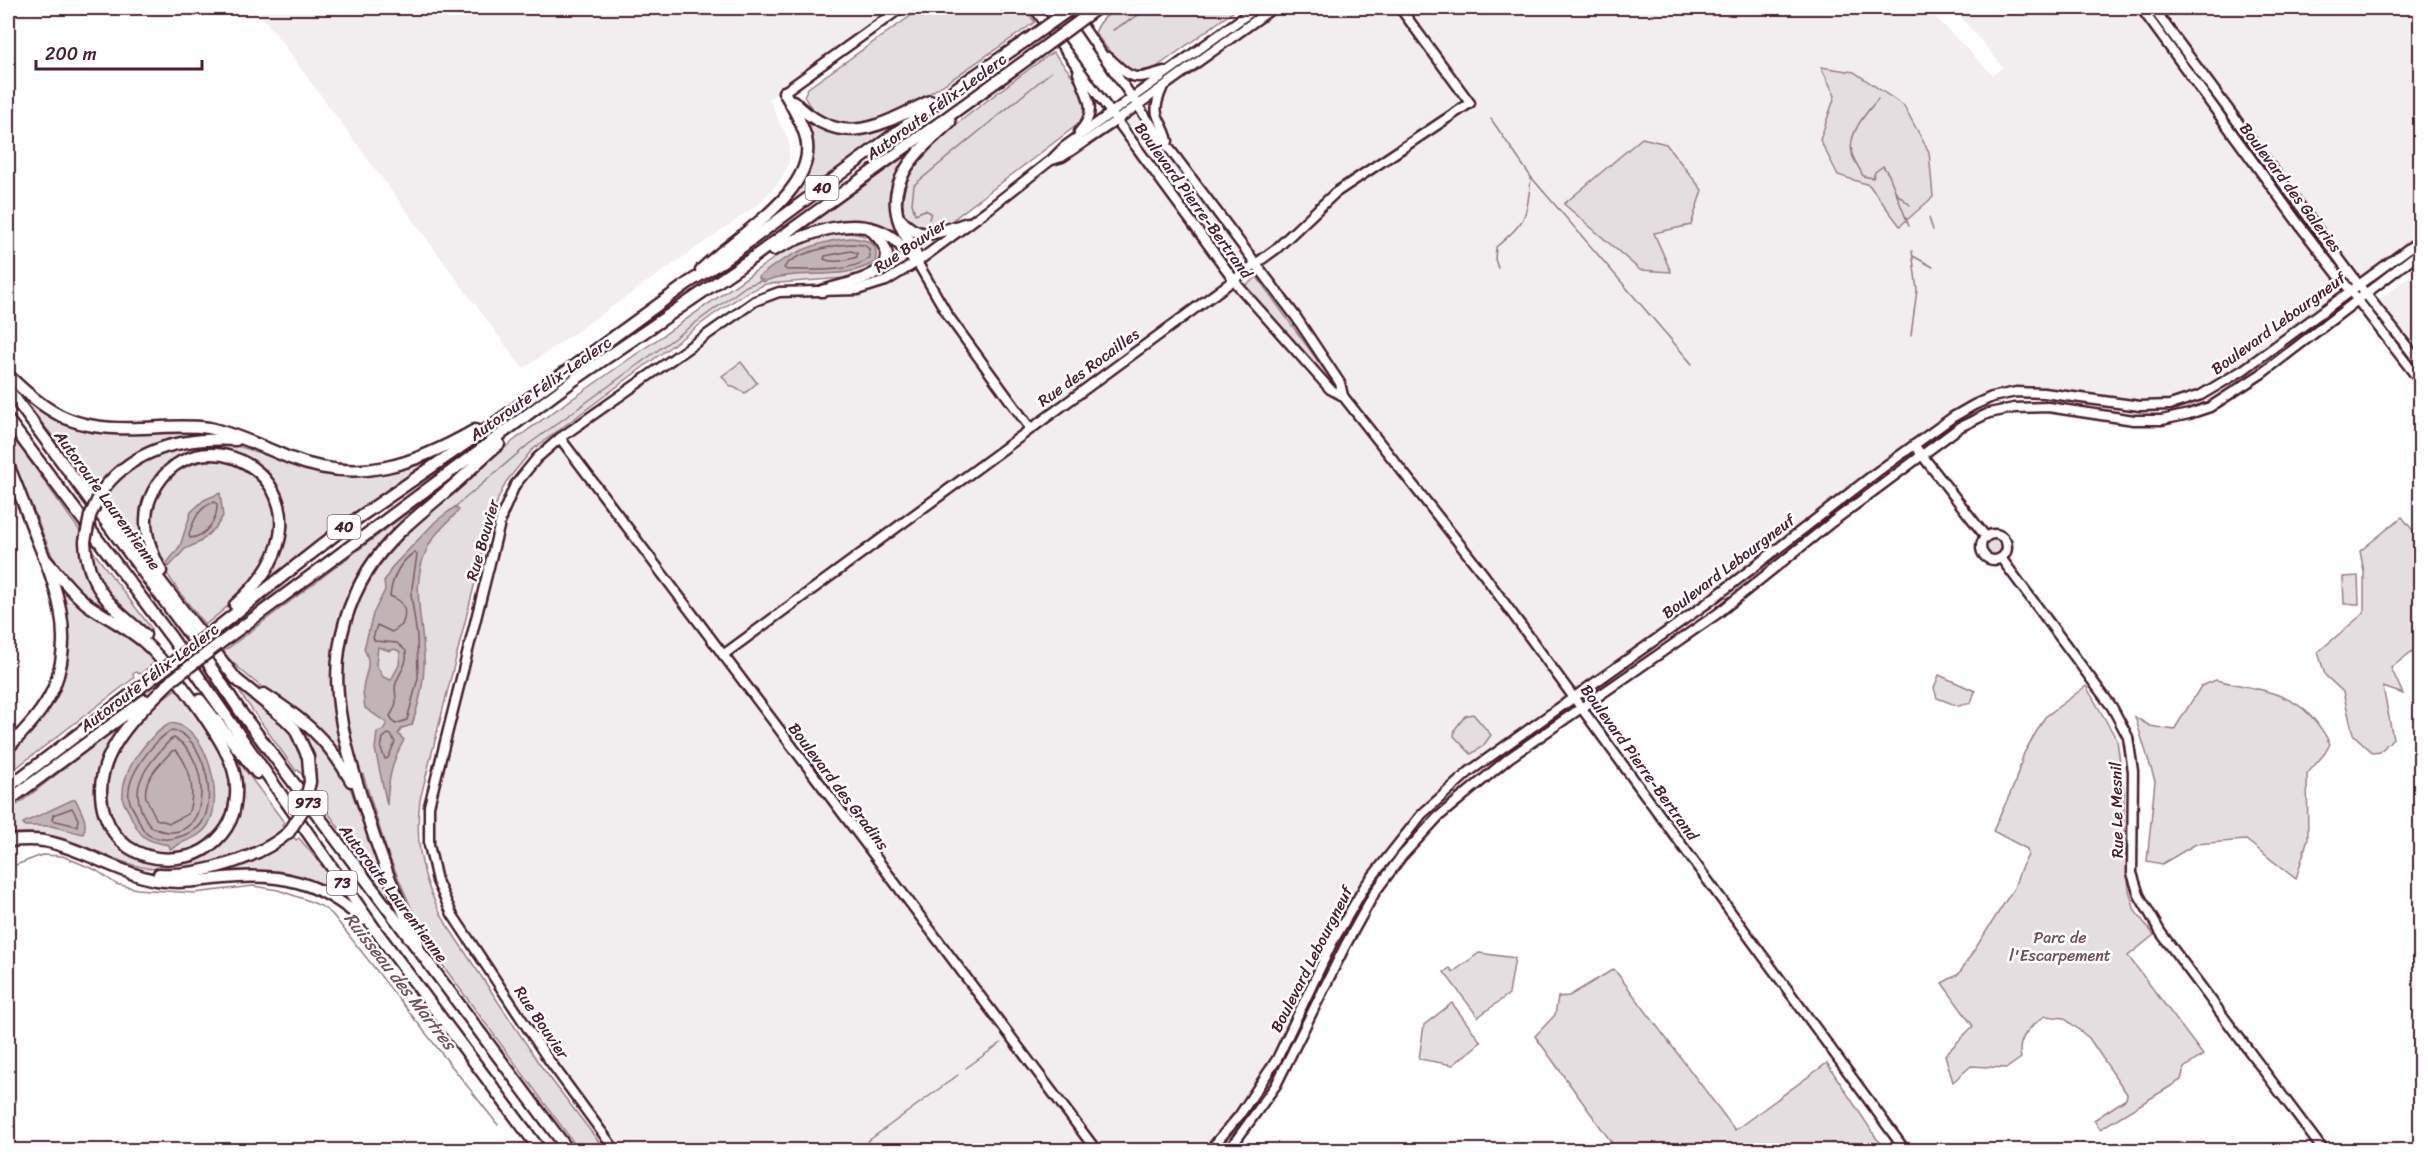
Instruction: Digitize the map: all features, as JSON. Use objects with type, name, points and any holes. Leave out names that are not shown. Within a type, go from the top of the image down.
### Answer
[{"type":"highway","name":"Autoroute Félix-Leclerc","points":[[8,787],[162,671],[345,527],[487,429],[688,283],[723,261],[955,89],[1071,8]]},
{"type":"highway","name":"Autoroute Félix-Leclerc","points":[[8,801],[419,493],[574,380],[748,261],[1096,8]]},
{"type":"highway","points":[[784,92],[809,117],[821,124],[846,130],[875,126],[891,120],[955,89]]},
{"type":"highway","points":[[917,262],[916,250],[903,233],[895,212],[897,190],[905,168],[915,155],[985,90]]},
{"type":"highway","points":[[688,283],[714,257],[774,208],[799,179],[805,166],[807,139],[784,92]]},
{"type":"highway","points":[[895,212],[908,227],[921,234],[938,233],[968,223]]},
{"type":"highway","points":[[748,261],[805,235],[832,228],[856,226],[882,232],[895,240],[917,262]]},
{"type":"highway","points":[[822,291],[871,276],[882,268],[887,255],[886,247],[870,229]]},
{"type":"highway","points":[[429,965],[390,883],[364,808],[340,722],[336,688],[345,620],[359,586],[384,548],[402,529],[491,450],[620,349]]},
{"type":"highway","points":[[8,375],[47,409],[79,424],[121,429],[195,426],[225,432],[313,466],[335,470],[361,471],[387,468],[417,459],[476,430],[487,429]]},
{"type":"highway","name":"Autoroute Laurentienne","points":[[8,389],[190,638],[240,711],[568,1150]]},
{"type":"highway","points":[[27,414],[173,595],[236,679],[285,718],[295,729],[308,757],[310,782],[303,810],[289,832],[278,841],[258,852],[201,871],[166,874],[126,871]]},
{"type":"highway","name":"Autoroute Laurentienne","points":[[8,420],[171,637],[377,932],[540,1150]]},
{"type":"highway","points":[[245,441],[201,439],[167,446],[130,464],[101,492],[90,516],[85,542],[87,566],[92,579],[105,598],[165,655],[218,725],[306,833]]},
{"type":"highway","points":[[173,595],[151,552],[148,541],[147,510],[156,486],[177,464],[191,458],[206,455],[222,456],[249,465],[270,484],[276,496],[281,523],[280,538],[260,579],[245,597],[212,626],[208,635]]},
{"type":"highway","points":[[8,465],[45,559],[62,611],[64,629],[61,661],[54,688],[33,721],[8,748]]},
{"type":"highway","points":[[45,559],[69,588],[86,603],[144,642],[160,658],[228,756],[237,790],[232,816],[226,828],[220,837],[194,855],[173,859],[138,854],[122,843],[107,822],[101,794],[104,768],[113,748],[135,717],[172,680]]},
{"type":"highway","points":[[225,664],[299,717],[321,736],[342,764],[364,808]]},
{"type":"highway","points":[[8,841],[42,841],[60,845],[126,871],[170,882],[260,875],[294,880],[329,895],[352,910],[377,932]]},
{"type":"street","points":[[784,92],[901,8]]},
{"type":"street","name":"Boulevard Pierre-Bertrand","points":[[1034,8],[1259,312],[1330,389],[1343,396],[1484,575],[1905,1150]]},
{"type":"street","name":"Boulevard Pierre-Bertrand","points":[[1071,8],[1135,102],[1257,263],[1340,382],[1343,396]]},
{"type":"street","name":"Rue Bouvier","points":[[1051,160],[1062,157],[1117,120],[1173,68],[1256,8]]},
{"type":"street","name":"Rue Bouvier","points":[[615,1150],[546,1056],[452,914],[437,881],[429,845],[429,806],[502,515],[515,484],[537,458],[560,438],[755,301],[779,292],[857,290],[895,277],[1111,112],[1162,88],[1273,8]]},
{"type":"street","name":"Rue des Rocailles","points":[[723,655],[1276,249],[1335,193],[1470,104],[1400,8]]},
{"type":"street","name":"Boulevard des Galeries","points":[[2141,8],[2351,291],[2421,381]]},
{"type":"street","name":"Boulevard des Galeries","points":[[2153,8],[2358,284],[2421,363]]},
{"type":"street","points":[[1099,49],[1129,76],[1138,79],[1173,68]]},
{"type":"street","points":[[1064,147],[1085,125],[1091,112],[1076,64]]},
{"type":"street","points":[[1162,88],[1156,102],[1156,112],[1167,136],[1169,148]]},
{"type":"street","name":"Boulevard Lebourgneuf","points":[[1210,1150],[1239,1116],[1271,1069],[1343,921],[1365,886],[1406,833],[1440,797],[1470,771],[1750,572],[1914,445],[1974,405],[1992,397],[2016,392],[2044,393],[2140,406],[2170,405],[2201,395],[2243,370],[2421,240]]},
{"type":"street","name":"Boulevard Lebourgneuf","points":[[1229,1150],[1276,1085],[1360,917],[1375,892],[1401,857],[1438,817],[1470,788],[1509,758],[1717,614],[1832,522],[1960,427],[1989,413],[2014,408],[2048,407],[2134,420],[2162,420],[2210,407],[2254,380],[2421,252]]},
{"type":"street","points":[[917,262],[949,317],[1030,428]]},
{"type":"street","name":"Boulevard des Gradins","points":[[560,438],[1096,1150]]},
{"type":"street","points":[[1914,445],[1986,537]]},
{"type":"street","points":[[1995,534],[2003,539],[2007,550],[2001,558],[1990,560],[1983,554],[1982,544],[1986,537],[1995,534]]},
{"type":"street","name":"Rue Le Mesnil","points":[[2001,558],[2112,707],[2128,737],[2133,771],[2132,863],[2139,895],[2161,933],[2324,1150]]},
{"type":"shaded area","points":[[256,8],[893,8],[769,99],[789,142],[790,161],[780,181],[759,204],[523,369]]},
{"type":"shaded area","points":[[1274,8],[1926,8],[1993,75],[2003,67],[1953,8],[2141,8],[2351,291],[2201,395],[2170,405],[2016,392],[1974,405],[1440,797],[1371,877],[1276,1059],[1210,1150],[613,1150],[452,914],[429,845],[429,806],[479,611],[515,485],[537,458],[768,296],[886,281],[1051,160]]},
{"type":"shaded area","points":[[2153,8],[2420,8],[2420,240],[2358,284]]},
{"type":"shaded area","points":[[2420,268],[2420,378],[2374,303]]},
{"type":"green space","points":[[922,8],[1024,8],[1035,22],[930,93],[883,117],[860,123],[838,124],[819,115],[804,96],[808,88]]},
{"type":"green space","points":[[1118,8],[1238,8],[1147,74],[1123,65],[1095,33],[1104,18]]},
{"type":"green space","points":[[1053,52],[1083,94],[1085,113],[1081,122],[951,221],[935,228],[924,229],[909,221],[903,206],[905,187],[924,149]]},
{"type":"green space","points":[[1821,67],[1854,72],[1904,106],[1929,152],[1933,197],[1900,226],[1869,185],[1838,175],[1820,140],[1835,96]]},
{"type":"green space","points":[[803,117],[832,132],[905,117],[906,120],[783,208],[782,206],[801,184],[810,166],[811,145]]},
{"type":"green space","points":[[1642,138],[1666,144],[1702,190],[1691,225],[1654,233],[1671,272],[1640,270],[1564,204]]},
{"type":"green space","points":[[914,150],[899,171],[891,191],[891,211],[901,236],[876,224],[850,221],[837,222],[798,233]]},
{"type":"green space","points":[[847,233],[868,237],[878,244],[880,250],[876,265],[863,273],[844,278],[766,284],[746,293],[713,315],[532,450],[506,482],[488,531],[420,800],[418,833],[420,849],[432,896],[447,925],[541,1066],[605,1150],[579,1150],[438,959],[420,928],[387,852],[363,774],[360,774],[354,753],[346,712],[343,671],[349,630],[356,609],[375,572],[400,541],[512,442],[780,254],[812,239]]},
{"type":"green space","points":[[1257,277],[1336,386],[1333,386],[1245,286]]},
{"type":"green space","points":[[741,362],[757,383],[745,393],[729,385],[722,376]]},
{"type":"green space","points":[[19,390],[66,422],[213,433],[175,440],[149,450],[98,489],[94,483],[91,484],[17,392]]},
{"type":"green space","points":[[8,430],[82,534],[83,570],[98,599],[111,612],[109,615],[81,594],[52,556],[8,448]]},
{"type":"green space","points":[[220,443],[252,450],[304,469],[335,476],[365,476],[396,471],[426,462],[427,464],[264,585],[262,583],[280,550],[285,514],[282,497],[275,482],[263,468],[245,457],[227,451],[213,450],[181,460],[162,472],[150,491],[149,554],[146,556],[102,498],[115,482],[149,456],[174,448]]},
{"type":"green space","points":[[211,460],[240,466],[256,478],[271,498],[276,531],[266,563],[256,578],[205,625],[162,566],[151,532],[151,515],[160,488],[172,475],[193,464]]},
{"type":"green space","points":[[430,496],[381,545],[333,656],[333,702],[344,754],[341,755],[314,727],[252,679],[223,652]]},
{"type":"green space","points":[[2402,517],[2420,539],[2420,645],[2391,668],[2403,694],[2383,687],[2393,738],[2380,752],[2373,753],[2353,734],[2343,692],[2325,675],[2318,652],[2364,613],[2364,572],[2360,551]]},
{"type":"green space","points":[[1994,534],[2003,538],[2007,547],[2003,556],[1994,560],[1985,556],[1981,547],[1985,538]]},
{"type":"green space","points":[[89,546],[152,629],[148,632],[126,614],[102,585],[92,561]]},
{"type":"green space","points":[[2358,576],[2359,604],[2344,604],[2343,577]]},
{"type":"green space","points":[[61,584],[140,645],[142,650],[154,658],[155,662],[140,674],[136,672],[133,674],[134,678],[8,774],[8,755],[26,735],[52,697],[67,658],[68,636],[66,612],[59,585]]},
{"type":"green space","points":[[1939,675],[1975,691],[1971,703],[1958,706],[1937,698],[1934,688]]},
{"type":"green space","points":[[2216,680],[2268,692],[2296,704],[2308,713],[2320,727],[2330,744],[2307,774],[2308,838],[2296,879],[2246,840],[2196,844],[2162,864],[2147,861],[2155,781],[2135,717],[2150,726],[2174,730],[2201,686]]},
{"type":"green space","name":"Parc de l'Escarpement","points":[[2086,686],[2117,740],[2124,791],[2124,833],[2129,890],[2135,911],[2154,935],[2128,956],[2203,1055],[2184,1068],[2181,1080],[2100,1129],[2094,1120],[2126,1099],[2127,1094],[2089,1038],[2064,1018],[2045,1016],[2035,1024],[2023,1039],[2021,1058],[2007,1068],[1971,1066],[1953,1082],[1945,1055],[1973,1026],[1942,983],[1959,974],[2014,888],[2028,855],[2027,849],[1993,831],[2014,785],[2024,753],[2045,717]]},
{"type":"green space","points":[[177,688],[216,741],[231,777],[232,796],[221,825],[203,845],[180,854],[156,853],[134,844],[117,826],[107,802],[108,774],[128,734],[147,713]]},
{"type":"green space","points":[[244,689],[293,731],[305,755],[306,780],[298,770],[296,771],[240,693]]},
{"type":"green space","points":[[286,712],[309,729],[348,782],[392,900],[390,901],[313,791],[314,781]]},
{"type":"green space","points":[[1473,714],[1491,735],[1483,746],[1471,754],[1454,736],[1455,729],[1465,716]]},
{"type":"green space","points":[[118,727],[121,729],[103,761],[107,828],[164,864],[187,862],[210,852],[222,843],[229,832],[233,759],[236,758],[284,822],[282,825],[285,830],[268,841],[231,858],[191,868],[170,870],[130,864],[57,837],[43,834],[8,834],[8,812]]},
{"type":"green space","points":[[292,835],[296,840],[299,838],[351,901],[348,903],[329,890],[295,876],[244,873],[202,877],[202,873]]},
{"type":"green space","points":[[1479,953],[1515,958],[1509,994],[1478,1017],[1444,972],[1450,968],[1453,972]]},
{"type":"green space","points":[[1614,969],[1735,1130],[1827,1063],[1877,1139],[1889,1150],[1617,1150],[1535,1036],[1555,1015],[1558,997],[1569,996]]},
{"type":"green space","points":[[1452,1003],[1481,1042],[1453,1065],[1419,1059],[1424,1025]]},
{"type":"water","points":[[851,238],[867,241],[874,246],[875,262],[862,268],[834,274],[791,276],[763,282],[758,277],[779,262],[802,250],[825,242]]},
{"type":"water","points":[[220,493],[223,516],[216,527],[200,542],[185,549],[169,567],[167,563],[180,546],[191,512],[204,500]]},
{"type":"water","points":[[455,507],[459,510],[433,538],[422,562],[418,589],[424,658],[422,684],[412,725],[402,728],[398,734],[404,740],[391,771],[387,805],[375,749],[377,732],[383,730],[387,723],[365,708],[363,688],[368,660],[364,649],[373,614],[385,590],[384,582],[392,567],[436,521]],"holes":[[[378,647],[390,651],[395,649],[400,652],[399,665],[391,680],[383,677],[376,664]]]},
{"type":"water","points":[[170,723],[183,727],[194,736],[203,749],[213,781],[214,798],[213,813],[206,828],[196,836],[170,849],[169,845],[154,842],[141,834],[123,800],[123,789],[130,766],[144,746]]},
{"type":"water","points":[[76,800],[84,817],[83,834],[51,826],[25,826],[23,823]]},
{"type":"waterway","points":[[1113,30],[1150,8]]},
{"type":"waterway","points":[[929,219],[931,213],[925,210],[915,214],[912,203],[914,185],[1051,72]]},
{"type":"waterway","points":[[1878,99],[1863,117],[1855,132],[1851,146],[1852,154],[1863,176],[1873,178],[1875,172],[1883,166],[1889,175],[1909,226]]},
{"type":"waterway","points":[[1491,119],[1531,177],[1692,364]]},
{"type":"waterway","points":[[1498,268],[1495,259],[1496,247],[1520,224],[1524,217],[1531,178]]},
{"type":"waterway","points":[[1895,192],[1910,205]]},
{"type":"waterway","points":[[1929,218],[1933,230]]},
{"type":"waterway","points":[[1911,335],[1917,290],[1912,251]]},
{"type":"waterway","points":[[1913,256],[1933,267]]},
{"type":"waterway","points":[[455,507],[529,444],[746,286],[763,280]]},
{"type":"waterway","name":"Ruisseau des Martres","points":[[16,865],[42,855],[62,856],[96,870],[116,884],[137,889],[194,893],[253,886],[278,890],[321,906],[332,914],[498,1125]]},
{"type":"waterway","name":"Ruisseau des Martres","points":[[966,1068],[1001,1043]]},
{"type":"waterway","name":"Ruisseau des Martres","points":[[868,1141],[958,1075]]},
{"type":"waterway","name":"Ruisseau des Martres","points":[[855,1150],[861,1146]]}]
